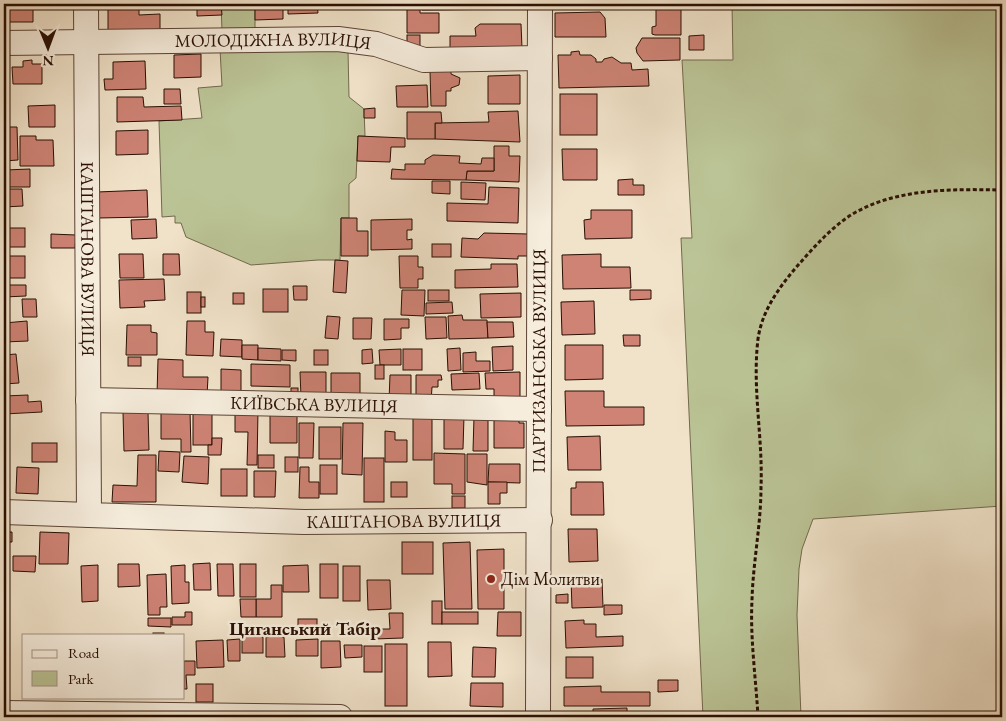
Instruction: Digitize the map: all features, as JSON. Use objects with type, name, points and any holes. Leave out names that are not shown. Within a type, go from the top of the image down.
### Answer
[{"type":"street","name":"КАШТАНОВА ВУЛИЦЯ","points":[[86,4],[89,515]]},
{"type":"street","name":"ПАРТИЗАНСЬКА ВУЛИЦЯ","points":[[538,717],[540,4]]},
{"type":"street","name":"МОЛОДІЖНА ВУЛИЦЯ","points":[[4,43],[338,39],[376,44],[424,60],[540,58]]},
{"type":"street","name":"КИЇВСЬКА ВУЛИЦЯ","points":[[88,400],[539,409]]},
{"type":"street","name":"КАШТАНОВА ВУЛИЦЯ","points":[[4,512],[313,522],[540,520]]},
{"type":"street","points":[[18,715],[340,717]]},
{"type":"path","points":[[758,717],[752,605],[761,488],[756,363],[762,322],[768,307],[795,269],[819,242],[839,224],[862,209],[901,196],[951,190],[1002,190]]},
{"type":"green space","points":[[221,4],[255,4],[255,29],[222,30]]},
{"type":"green space","points":[[732,4],[1002,4],[1002,506],[813,519],[802,549],[799,569],[797,615],[801,717],[703,717],[681,238],[692,238],[682,60],[733,60]]},
{"type":"green space","points":[[220,49],[348,51],[349,97],[364,109],[365,136],[358,136],[356,178],[349,184],[349,218],[341,218],[340,260],[251,265],[186,237],[181,223],[175,223],[175,216],[162,217],[159,121],[202,118],[198,88],[222,86]]},
{"type":"building","points":[[8,4],[33,4],[33,22],[7,22]]},
{"type":"building","points":[[175,4],[194,4],[194,5],[175,6]]},
{"type":"building","points":[[197,4],[221,4],[222,15],[197,16]]},
{"type":"building","points":[[255,4],[283,4],[283,19],[255,20]]},
{"type":"building","points":[[288,4],[317,4],[318,13],[288,14]]},
{"type":"building","points":[[330,4],[359,4],[359,8],[330,9]]},
{"type":"building","points":[[367,4],[396,4],[396,6],[367,6]]},
{"type":"building","points":[[422,4],[527,4],[527,9],[422,10]]},
{"type":"building","points":[[656,4],[681,4],[681,35],[652,34],[652,27],[656,26]]},
{"type":"building","points":[[139,6],[139,15],[160,14],[160,31],[108,32],[108,7]]},
{"type":"building","points":[[407,8],[420,8],[420,13],[439,13],[439,33],[407,33]]},
{"type":"building","points":[[600,12],[605,18],[606,37],[555,37],[555,13]]},
{"type":"building","points":[[480,24],[521,24],[522,48],[450,48],[450,36],[476,36],[475,28]]},
{"type":"building","points":[[407,35],[420,35],[420,49],[407,49]]},
{"type":"building","points":[[704,35],[704,50],[689,50],[689,36]]},
{"type":"building","points":[[642,38],[680,38],[680,60],[643,61],[636,48]]},
{"type":"building","points":[[579,51],[580,55],[591,55],[596,59],[596,62],[602,62],[604,59],[612,57],[621,63],[631,63],[632,70],[648,69],[649,86],[559,88],[558,55],[571,55],[571,52]]},
{"type":"building","points":[[201,54],[201,77],[174,78],[174,55]]},
{"type":"building","points":[[32,60],[32,64],[42,64],[42,84],[13,84],[12,67],[23,67],[23,61]]},
{"type":"building","points":[[145,61],[146,89],[105,90],[104,79],[113,79],[113,62]]},
{"type":"building","points":[[451,70],[451,74],[460,78],[459,85],[451,88],[451,91],[446,91],[446,106],[431,106],[430,71]]},
{"type":"building","points":[[520,75],[520,104],[488,104],[488,76]]},
{"type":"building","points":[[427,85],[428,107],[397,107],[396,86]]},
{"type":"building","points":[[164,89],[180,89],[181,104],[164,104]]},
{"type":"building","points":[[560,94],[597,94],[597,135],[560,135]]},
{"type":"building","points":[[117,97],[143,97],[144,107],[181,106],[182,120],[117,122]]},
{"type":"building","points":[[55,105],[55,127],[29,127],[28,106]]},
{"type":"building","points":[[375,108],[375,118],[364,118],[364,109]]},
{"type":"building","points":[[4,111],[6,111],[6,127],[4,127]]},
{"type":"building","points":[[518,111],[520,142],[435,139],[435,123],[489,122],[488,112]]},
{"type":"building","points":[[407,112],[441,112],[442,123],[435,123],[435,139],[407,139]]},
{"type":"building","points":[[4,127],[17,127],[18,160],[4,161]]},
{"type":"building","points":[[148,130],[148,154],[116,155],[116,131]]},
{"type":"building","points":[[20,136],[36,136],[36,140],[53,140],[54,166],[20,166]]},
{"type":"building","points":[[358,136],[405,138],[405,147],[391,147],[390,162],[357,161]]},
{"type":"building","points":[[494,146],[509,146],[509,156],[520,156],[519,182],[466,180],[467,171],[494,171]]},
{"type":"building","points":[[562,149],[597,149],[597,180],[563,180]]},
{"type":"building","points":[[433,155],[460,156],[459,163],[481,164],[482,158],[494,158],[494,171],[467,171],[466,180],[391,179],[392,169],[405,170],[405,164],[425,164],[425,160]]},
{"type":"building","points":[[30,169],[30,187],[5,187],[5,170]]},
{"type":"building","points":[[633,179],[633,185],[644,185],[644,195],[618,195],[618,180]]},
{"type":"building","points":[[432,181],[450,181],[450,194],[432,193]]},
{"type":"building","points":[[461,182],[486,183],[485,200],[461,199]]},
{"type":"building","points":[[489,187],[519,188],[518,223],[447,221],[447,203],[488,204]]},
{"type":"building","points":[[4,189],[22,189],[23,206],[4,207]]},
{"type":"building","points":[[147,190],[148,217],[98,218],[97,192]]},
{"type":"building","points":[[591,210],[632,210],[632,238],[585,239],[584,220],[591,219]]},
{"type":"building","points":[[341,218],[357,218],[357,231],[368,231],[368,256],[341,256]]},
{"type":"building","points":[[156,219],[157,238],[132,239],[131,220]]},
{"type":"building","points":[[412,219],[412,230],[407,230],[407,240],[412,239],[412,249],[371,250],[371,220]]},
{"type":"building","points":[[4,228],[25,228],[25,247],[4,247]]},
{"type":"building","points":[[484,233],[529,234],[528,256],[518,256],[518,259],[461,257],[462,238],[478,239]]},
{"type":"building","points":[[51,234],[76,235],[75,248],[51,248]]},
{"type":"building","points":[[432,244],[451,244],[451,257],[432,257]]},
{"type":"building","points":[[119,254],[143,254],[144,278],[120,278]]},
{"type":"building","points":[[163,254],[179,254],[180,275],[163,275]]},
{"type":"building","points":[[601,254],[601,267],[630,267],[631,288],[563,289],[562,255]]},
{"type":"building","points":[[4,256],[25,256],[25,278],[4,278]]},
{"type":"building","points":[[399,256],[418,256],[418,267],[423,267],[423,279],[418,279],[418,288],[400,288]]},
{"type":"building","points":[[335,260],[348,261],[346,293],[333,292]]},
{"type":"building","points":[[491,264],[517,264],[518,287],[455,288],[455,270],[491,269]]},
{"type":"building","points":[[164,279],[165,300],[144,301],[145,307],[120,308],[119,280]]},
{"type":"building","points":[[4,285],[26,285],[26,296],[4,297]]},
{"type":"building","points":[[293,286],[307,286],[307,300],[294,300]]},
{"type":"building","points":[[263,289],[288,289],[288,312],[263,312]]},
{"type":"building","points":[[402,290],[425,290],[424,316],[401,315]]},
{"type":"building","points":[[428,290],[449,290],[449,301],[428,301]]},
{"type":"building","points":[[630,290],[651,290],[651,299],[630,300]]},
{"type":"building","points":[[187,292],[201,292],[201,313],[187,313]]},
{"type":"building","points":[[233,293],[244,293],[244,304],[233,304]]},
{"type":"building","points":[[521,293],[521,317],[481,318],[480,294]]},
{"type":"building","points":[[201,297],[205,297],[205,307],[201,307]]},
{"type":"building","points":[[22,299],[36,299],[37,317],[23,317]]},
{"type":"building","points":[[594,301],[595,334],[562,335],[561,302]]},
{"type":"building","points":[[452,302],[453,313],[426,314],[426,303]]},
{"type":"building","points":[[462,315],[463,320],[487,320],[488,338],[449,339],[448,316]]},
{"type":"building","points":[[327,316],[340,317],[338,339],[325,338]]},
{"type":"building","points":[[425,317],[446,317],[447,338],[426,339]]},
{"type":"building","points":[[353,318],[372,318],[371,339],[353,339]]},
{"type":"building","points":[[384,319],[409,319],[409,328],[401,328],[401,339],[384,340]]},
{"type":"building","points":[[27,321],[28,341],[4,342],[4,323]]},
{"type":"building","points":[[187,321],[205,321],[205,332],[214,332],[213,356],[186,355]]},
{"type":"building","points":[[487,322],[513,322],[514,337],[488,338]]},
{"type":"building","points":[[127,325],[151,325],[151,332],[157,333],[157,355],[126,355]]},
{"type":"building","points":[[623,335],[640,335],[640,346],[624,346]]},
{"type":"building","points":[[221,339],[242,340],[242,357],[220,356]]},
{"type":"building","points":[[242,345],[258,345],[258,360],[242,359]]},
{"type":"building","points":[[565,345],[603,345],[603,379],[565,380]]},
{"type":"building","points":[[513,346],[513,370],[493,371],[492,347]]},
{"type":"building","points":[[258,348],[281,349],[281,361],[258,360]]},
{"type":"building","points":[[460,348],[461,370],[448,371],[447,349]]},
{"type":"building","points":[[372,349],[373,363],[362,364],[362,350]]},
{"type":"building","points":[[401,349],[401,365],[380,365],[379,350]]},
{"type":"building","points":[[403,349],[422,349],[422,370],[403,370]]},
{"type":"building","points":[[282,350],[296,350],[296,361],[282,360]]},
{"type":"building","points":[[314,350],[328,350],[328,365],[314,365]]},
{"type":"building","points":[[476,352],[476,361],[490,361],[490,371],[463,372],[463,353]]},
{"type":"building","points":[[16,354],[19,383],[4,384],[4,355]]},
{"type":"building","points":[[128,357],[141,357],[141,366],[128,366]]},
{"type":"building","points":[[158,359],[183,360],[183,377],[208,377],[207,396],[157,395]]},
{"type":"building","points":[[251,364],[290,365],[290,387],[251,386]]},
{"type":"building","points":[[375,365],[384,365],[384,379],[375,379]]},
{"type":"building","points":[[221,369],[241,370],[241,397],[221,397]]},
{"type":"building","points":[[300,372],[326,372],[326,397],[301,397]]},
{"type":"building","points":[[520,372],[520,397],[494,403],[494,389],[486,389],[485,373]]},
{"type":"building","points":[[331,373],[360,373],[360,397],[331,396]]},
{"type":"building","points":[[479,373],[480,389],[452,390],[451,374]]},
{"type":"building","points":[[390,375],[411,375],[411,402],[389,401]]},
{"type":"building","points":[[416,375],[441,375],[442,380],[438,380],[438,387],[432,387],[431,402],[416,401]]},
{"type":"building","points":[[291,388],[298,388],[298,397],[291,397]]},
{"type":"building","points":[[565,391],[604,391],[604,407],[644,407],[644,425],[566,426]]},
{"type":"building","points":[[28,395],[28,402],[41,401],[42,412],[4,414],[4,396]]},
{"type":"building","points":[[161,410],[190,410],[191,452],[181,452],[181,439],[161,439]]},
{"type":"building","points":[[235,410],[258,410],[257,465],[247,465],[248,432],[235,432]]},
{"type":"building","points":[[193,411],[212,411],[212,445],[193,445]]},
{"type":"building","points":[[123,412],[148,412],[149,450],[124,451]]},
{"type":"building","points":[[270,412],[297,413],[297,443],[270,443]]},
{"type":"building","points":[[413,413],[432,413],[432,460],[413,460]]},
{"type":"building","points":[[444,416],[464,416],[463,449],[444,449]]},
{"type":"building","points":[[474,417],[488,417],[488,451],[473,451]]},
{"type":"building","points":[[494,419],[519,419],[519,423],[524,423],[524,448],[494,448]]},
{"type":"building","points":[[299,423],[314,423],[313,458],[299,458]]},
{"type":"building","points":[[343,423],[363,423],[362,475],[342,474]]},
{"type":"building","points":[[319,427],[341,427],[341,459],[319,459]]},
{"type":"building","points":[[385,431],[395,432],[395,440],[407,440],[407,462],[385,462]]},
{"type":"building","points":[[600,436],[601,470],[568,470],[567,437]]},
{"type":"building","points":[[212,438],[222,438],[221,455],[208,455],[208,445],[212,445]]},
{"type":"building","points":[[32,443],[57,443],[57,462],[32,462]]},
{"type":"building","points":[[159,451],[180,452],[179,472],[158,471]]},
{"type":"building","points":[[434,453],[465,454],[465,494],[452,494],[452,484],[434,484]]},
{"type":"building","points":[[467,454],[487,454],[487,485],[467,482]]},
{"type":"building","points":[[138,455],[156,455],[156,502],[112,502],[113,485],[137,486]]},
{"type":"building","points":[[258,455],[274,455],[274,468],[258,468]]},
{"type":"building","points":[[184,456],[209,457],[208,484],[182,482]]},
{"type":"building","points":[[285,457],[298,457],[298,472],[285,472]]},
{"type":"building","points":[[364,458],[384,458],[384,502],[364,502]]},
{"type":"building","points":[[489,464],[520,464],[520,483],[488,482]]},
{"type":"building","points":[[320,465],[337,465],[337,494],[320,494]]},
{"type":"building","points":[[17,467],[39,468],[38,494],[16,493]]},
{"type":"building","points":[[300,467],[309,467],[309,482],[319,482],[319,498],[299,498]]},
{"type":"building","points":[[221,469],[247,469],[247,496],[221,496]]},
{"type":"building","points":[[254,471],[276,471],[275,497],[254,497]]},
{"type":"building","points":[[391,482],[407,482],[407,497],[391,497]]},
{"type":"building","points":[[488,482],[507,482],[507,493],[500,493],[500,504],[488,504]]},
{"type":"building","points":[[576,482],[603,482],[604,515],[571,515],[571,488],[576,488]]},
{"type":"building","points":[[452,496],[465,496],[465,508],[452,508]]},
{"type":"building","points":[[4,522],[7,522],[7,532],[12,532],[12,542],[4,542]]},
{"type":"building","points":[[568,529],[597,529],[598,561],[569,562]]},
{"type":"building","points":[[40,532],[69,533],[68,564],[39,564]]},
{"type":"building","points":[[402,542],[433,542],[433,574],[402,574]]},
{"type":"building","points":[[470,542],[472,609],[445,609],[443,543]]},
{"type":"building","name":"Дім Молитви","points":[[504,549],[504,609],[478,609],[477,550]]},
{"type":"building","points":[[13,556],[36,556],[35,572],[13,571]]},
{"type":"building","points":[[210,563],[211,590],[194,590],[193,564]]},
{"type":"building","points":[[118,564],[139,564],[140,586],[118,587]]},
{"type":"building","points":[[217,564],[233,564],[234,596],[218,596]]},
{"type":"building","points":[[240,564],[256,564],[256,597],[240,597]]},
{"type":"building","points":[[320,564],[338,564],[338,598],[320,598]]},
{"type":"building","points":[[98,565],[98,601],[82,602],[81,566]]},
{"type":"building","points":[[185,565],[185,582],[189,582],[189,603],[172,604],[171,566]]},
{"type":"building","points":[[308,565],[309,592],[283,592],[283,566]]},
{"type":"building","points":[[343,566],[360,566],[360,601],[343,601]]},
{"type":"building","points":[[166,574],[167,607],[160,607],[160,615],[148,615],[147,575]]},
{"type":"building","points":[[571,579],[602,579],[603,607],[572,608]]},
{"type":"building","points":[[367,580],[390,580],[391,609],[368,610]]},
{"type":"building","points":[[271,585],[282,585],[282,617],[256,617],[256,599],[271,599]]},
{"type":"building","points":[[568,594],[568,603],[556,603],[556,595]]},
{"type":"building","points":[[240,599],[256,599],[256,617],[241,617]]},
{"type":"building","points":[[432,601],[442,601],[442,624],[432,624]]},
{"type":"building","points":[[604,605],[622,605],[622,614],[604,615]]},
{"type":"building","points":[[185,612],[192,612],[192,625],[172,625],[172,617],[185,617]]},
{"type":"building","points":[[442,612],[478,612],[478,624],[442,624]]},
{"type":"building","points":[[498,612],[521,612],[521,636],[497,636]]},
{"type":"building","points":[[389,613],[403,613],[403,638],[374,639],[374,629],[390,629]]},
{"type":"building","points":[[148,618],[171,618],[171,627],[148,626]]},
{"type":"building","points":[[298,619],[317,619],[317,636],[298,636]]},
{"type":"building","points":[[584,620],[584,624],[596,624],[596,637],[623,636],[623,646],[566,648],[565,621]]},
{"type":"building","points":[[242,637],[263,637],[263,653],[242,653]]},
{"type":"building","points":[[266,637],[284,637],[285,657],[266,657]]},
{"type":"building","points":[[240,639],[240,661],[228,661],[227,640]]},
{"type":"building","points":[[318,639],[318,656],[296,656],[296,640]]},
{"type":"building","points":[[223,640],[224,667],[197,668],[196,641]]},
{"type":"building","points":[[321,641],[340,641],[341,667],[321,668]]},
{"type":"building","points":[[428,642],[451,642],[452,676],[428,677]]},
{"type":"building","points":[[385,644],[407,644],[407,706],[385,706]]},
{"type":"building","points":[[344,645],[362,645],[362,657],[345,658]]},
{"type":"building","points":[[364,646],[382,646],[382,672],[364,672]]},
{"type":"building","points":[[473,647],[496,648],[495,677],[472,677]]},
{"type":"building","points":[[566,657],[593,657],[593,678],[566,678]]},
{"type":"building","points":[[4,659],[9,659],[9,686],[4,686]]},
{"type":"building","points":[[185,661],[195,661],[195,675],[186,675],[187,689],[185,689]]},
{"type":"building","points":[[658,680],[678,680],[678,691],[658,692]]},
{"type":"building","points":[[471,683],[503,683],[503,707],[470,706]]},
{"type":"building","points":[[196,684],[213,684],[213,702],[196,702]]},
{"type":"building","points":[[601,686],[601,692],[650,692],[650,706],[564,706],[564,687]]},
{"type":"building","points":[[627,708],[627,716],[658,715],[658,717],[593,717],[593,709]]},
{"type":"place","name":"Дім Молитви","points":[[491,579]]},
{"type":"district","name":"Циганський Табір","points":[[305,628]]}]
